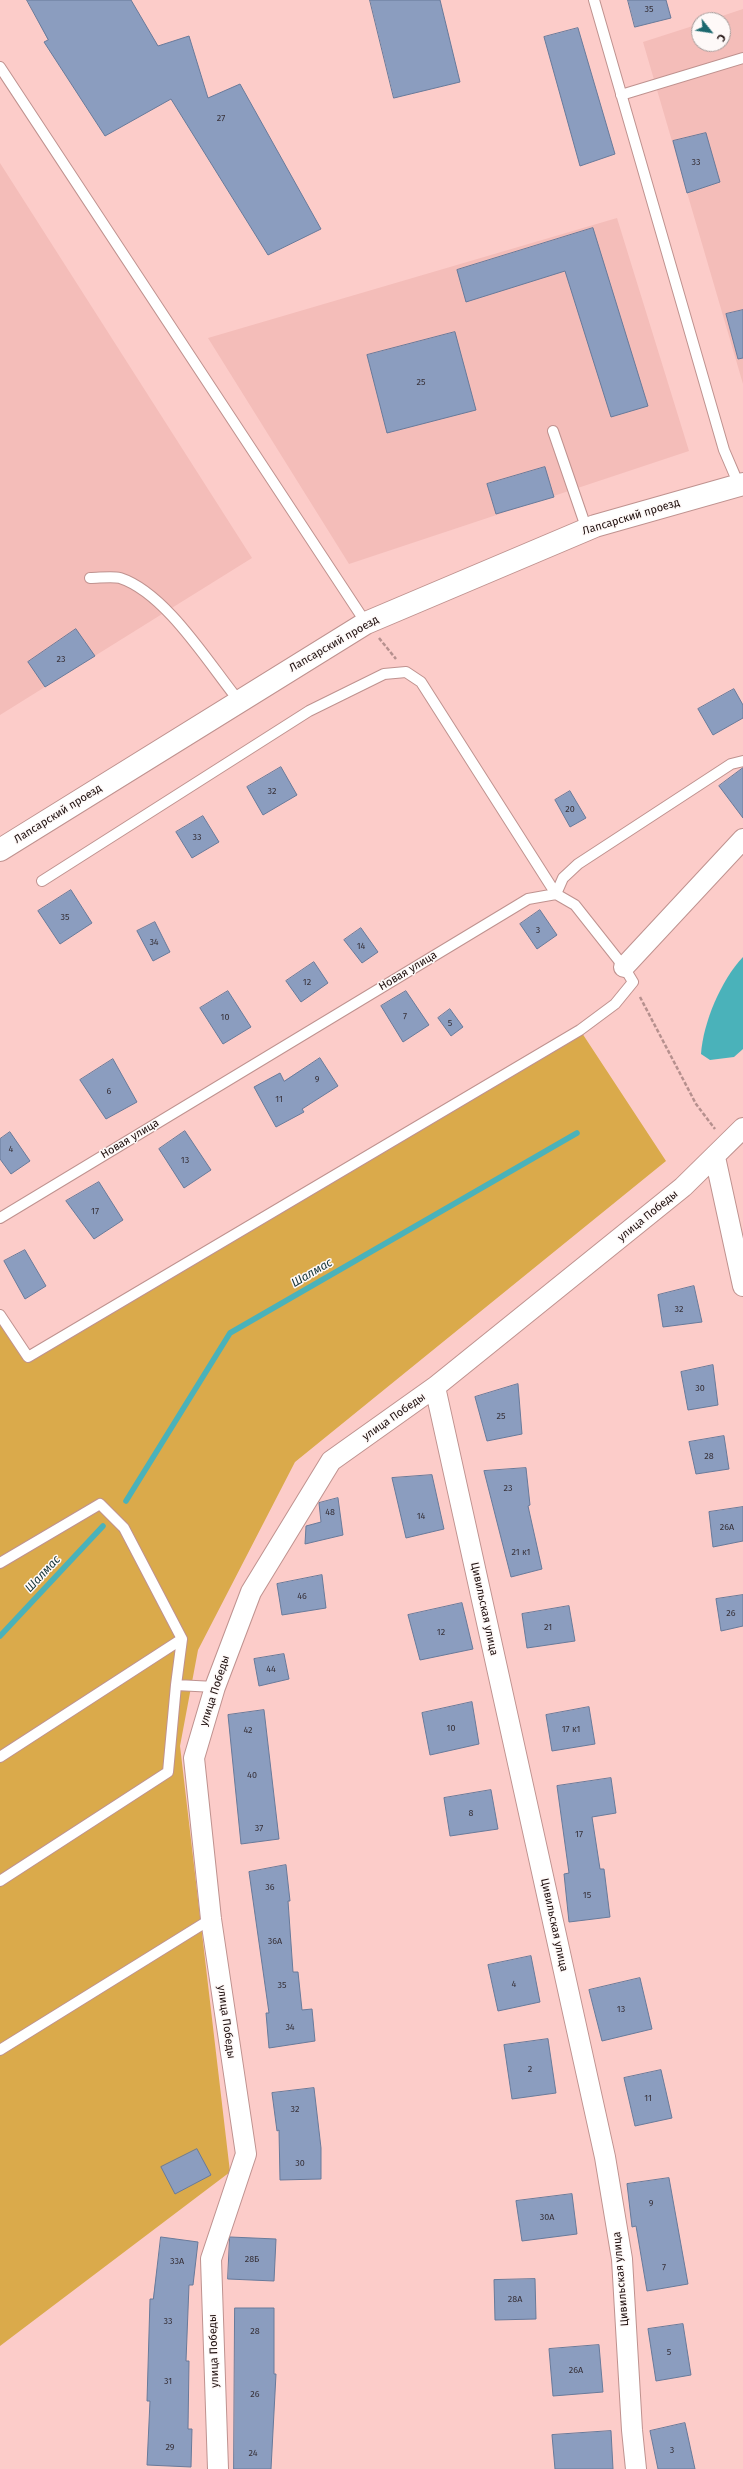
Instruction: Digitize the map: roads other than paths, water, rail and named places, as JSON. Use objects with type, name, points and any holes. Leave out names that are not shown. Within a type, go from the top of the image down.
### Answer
[{"type":"street","name":"Лапсарский проезд","points":[[0,850],[366,623],[587,530],[742,488]]},
{"type":"street","points":[[628,975],[743,838]]},
{"type":"street","name":"улица Победы","points":[[218,2469],[211,2259],[246,2154],[211,1919],[194,1758],[215,1687],[251,1592],[331,1461],[435,1387],[683,1186],[743,1128]]},
{"type":"street","points":[[721,1150],[743,1286]]},
{"type":"street","name":"Цивильская улица","points":[[435,1387],[605,2157],[622,2259],[632,2430],[636,2469]]},
{"type":"lane","points":[[594,0],[724,450],[742,488]]},
{"type":"lane","points":[[621,95],[743,58]]},
{"type":"lane","points":[[0,67],[366,623]]},
{"type":"lane","points":[[553,431],[587,530]]},
{"type":"lane","points":[[90,578],[119,578],[144,590],[168,611],[239,701]]},
{"type":"lane","points":[[0,1315],[28,1357],[580,1030],[615,1004],[628,975],[575,905],[556,894],[421,682],[406,672],[384,674],[308,711],[42,882]]},
{"type":"lane","points":[[556,894],[563,878],[578,864],[731,764],[743,761]]},
{"type":"lane","name":"Новая улица","points":[[0,1217],[528,899],[556,894]]},
{"type":"lane","points":[[0,1563],[100,1504],[124,1528],[182,1639],[168,1772],[0,1881]]},
{"type":"lane","points":[[0,1757],[182,1639]]},
{"type":"lane","points":[[176,1685],[215,1687]]},
{"type":"lane","points":[[0,2050],[211,1919]]},
{"type":"water","points":[[743,957],[743,1049],[734,1057],[710,1060],[701,1054],[702,1042],[709,1016],[714,1002],[727,978]]},
{"type":"waterway","name":"Шалмас","points":[[126,1501],[230,1333],[577,1133]]},
{"type":"waterway","name":"Шалмас","points":[[0,1636],[103,1526]]}]
